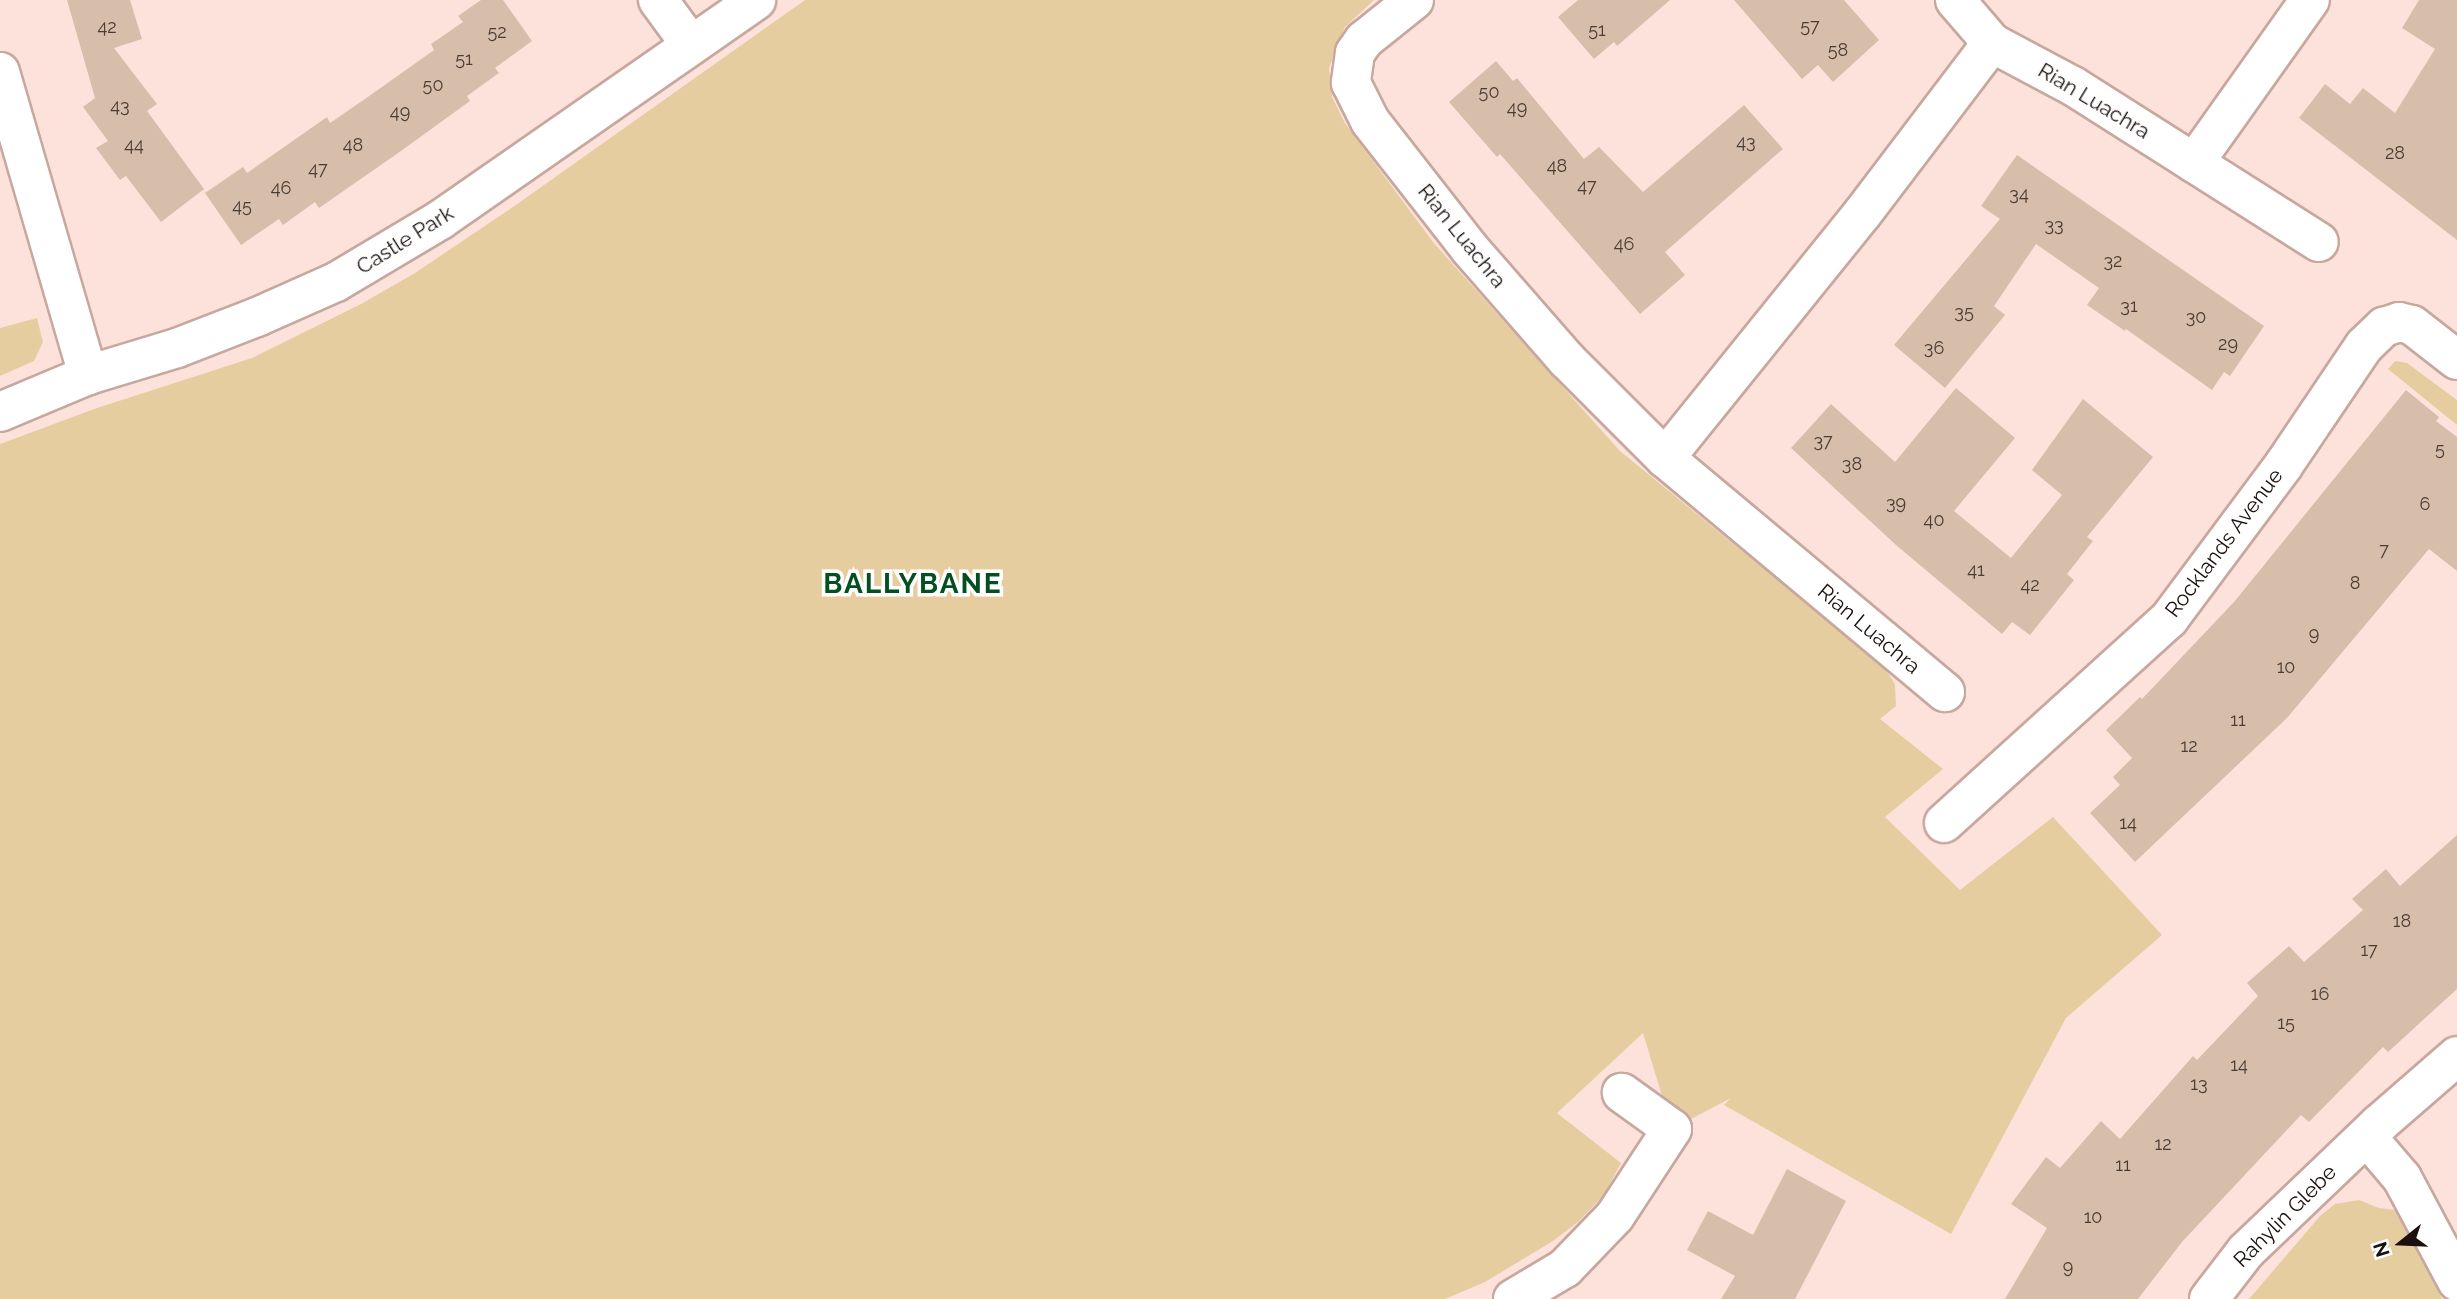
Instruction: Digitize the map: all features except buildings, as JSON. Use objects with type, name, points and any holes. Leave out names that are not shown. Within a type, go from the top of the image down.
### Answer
[{"type":"street","points":[[657,0],[691,44]]},
{"type":"street","name":"Castle Park","points":[[0,412],[88,375],[177,348],[257,317],[335,282],[440,220],[756,0]]},
{"type":"street","name":"Rian Luachra","points":[[1414,0],[1364,40],[1355,53],[1351,83],[1370,121],[1470,249],[1567,360],[1665,458],[1945,691]]},
{"type":"street","name":"Rian Luachra","points":[[1955,0],[1992,43],[2073,86],[2319,242]]},
{"type":"street","points":[[2194,163],[2310,0]]},
{"type":"street","points":[[1665,458],[1863,214],[1992,43]]},
{"type":"street","points":[[0,72],[88,375]]},
{"type":"street","name":"Rocklands Avenue","points":[[1944,823],[2169,619],[2283,466],[2364,346],[2384,327],[2399,322],[2412,325],[2457,360]]},
{"type":"street","name":"Rahylin Glebe","points":[[2209,1299],[2246,1251],[2457,1056]]},
{"type":"street","points":[[1513,1299],[1565,1268],[1615,1216],[1672,1129],[1622,1093]]},
{"type":"street","points":[[2367,1137],[2402,1178],[2457,1281]]},
{"type":"shaded area","points":[[805,0],[1374,0],[1345,27],[1329,68],[1332,97],[1345,123],[1433,242],[1620,451],[1884,667],[1895,684],[1896,706],[1880,719],[1943,769],[1885,817],[1960,890],[2053,817],[2162,935],[2066,1018],[1951,1234],[1724,1105],[1731,1098],[1672,1129],[1643,1033],[1557,1113],[1621,1163],[1604,1195],[1578,1222],[1553,1241],[1485,1282],[1445,1299],[0,1299],[0,444],[97,408],[252,358],[361,304],[415,273],[513,207]]},
{"type":"shaded area","points":[[37,318],[43,342],[34,361],[0,376],[0,328]]},
{"type":"shaded area","points":[[2395,361],[2407,363],[2457,400],[2457,425],[2388,369]]},
{"type":"shaded area","points":[[2359,1200],[2379,1208],[2395,1210],[2442,1299],[2249,1299],[2320,1216],[2335,1204]]},
{"type":"district","name":"BALLYBANE","points":[[913,584]]}]
